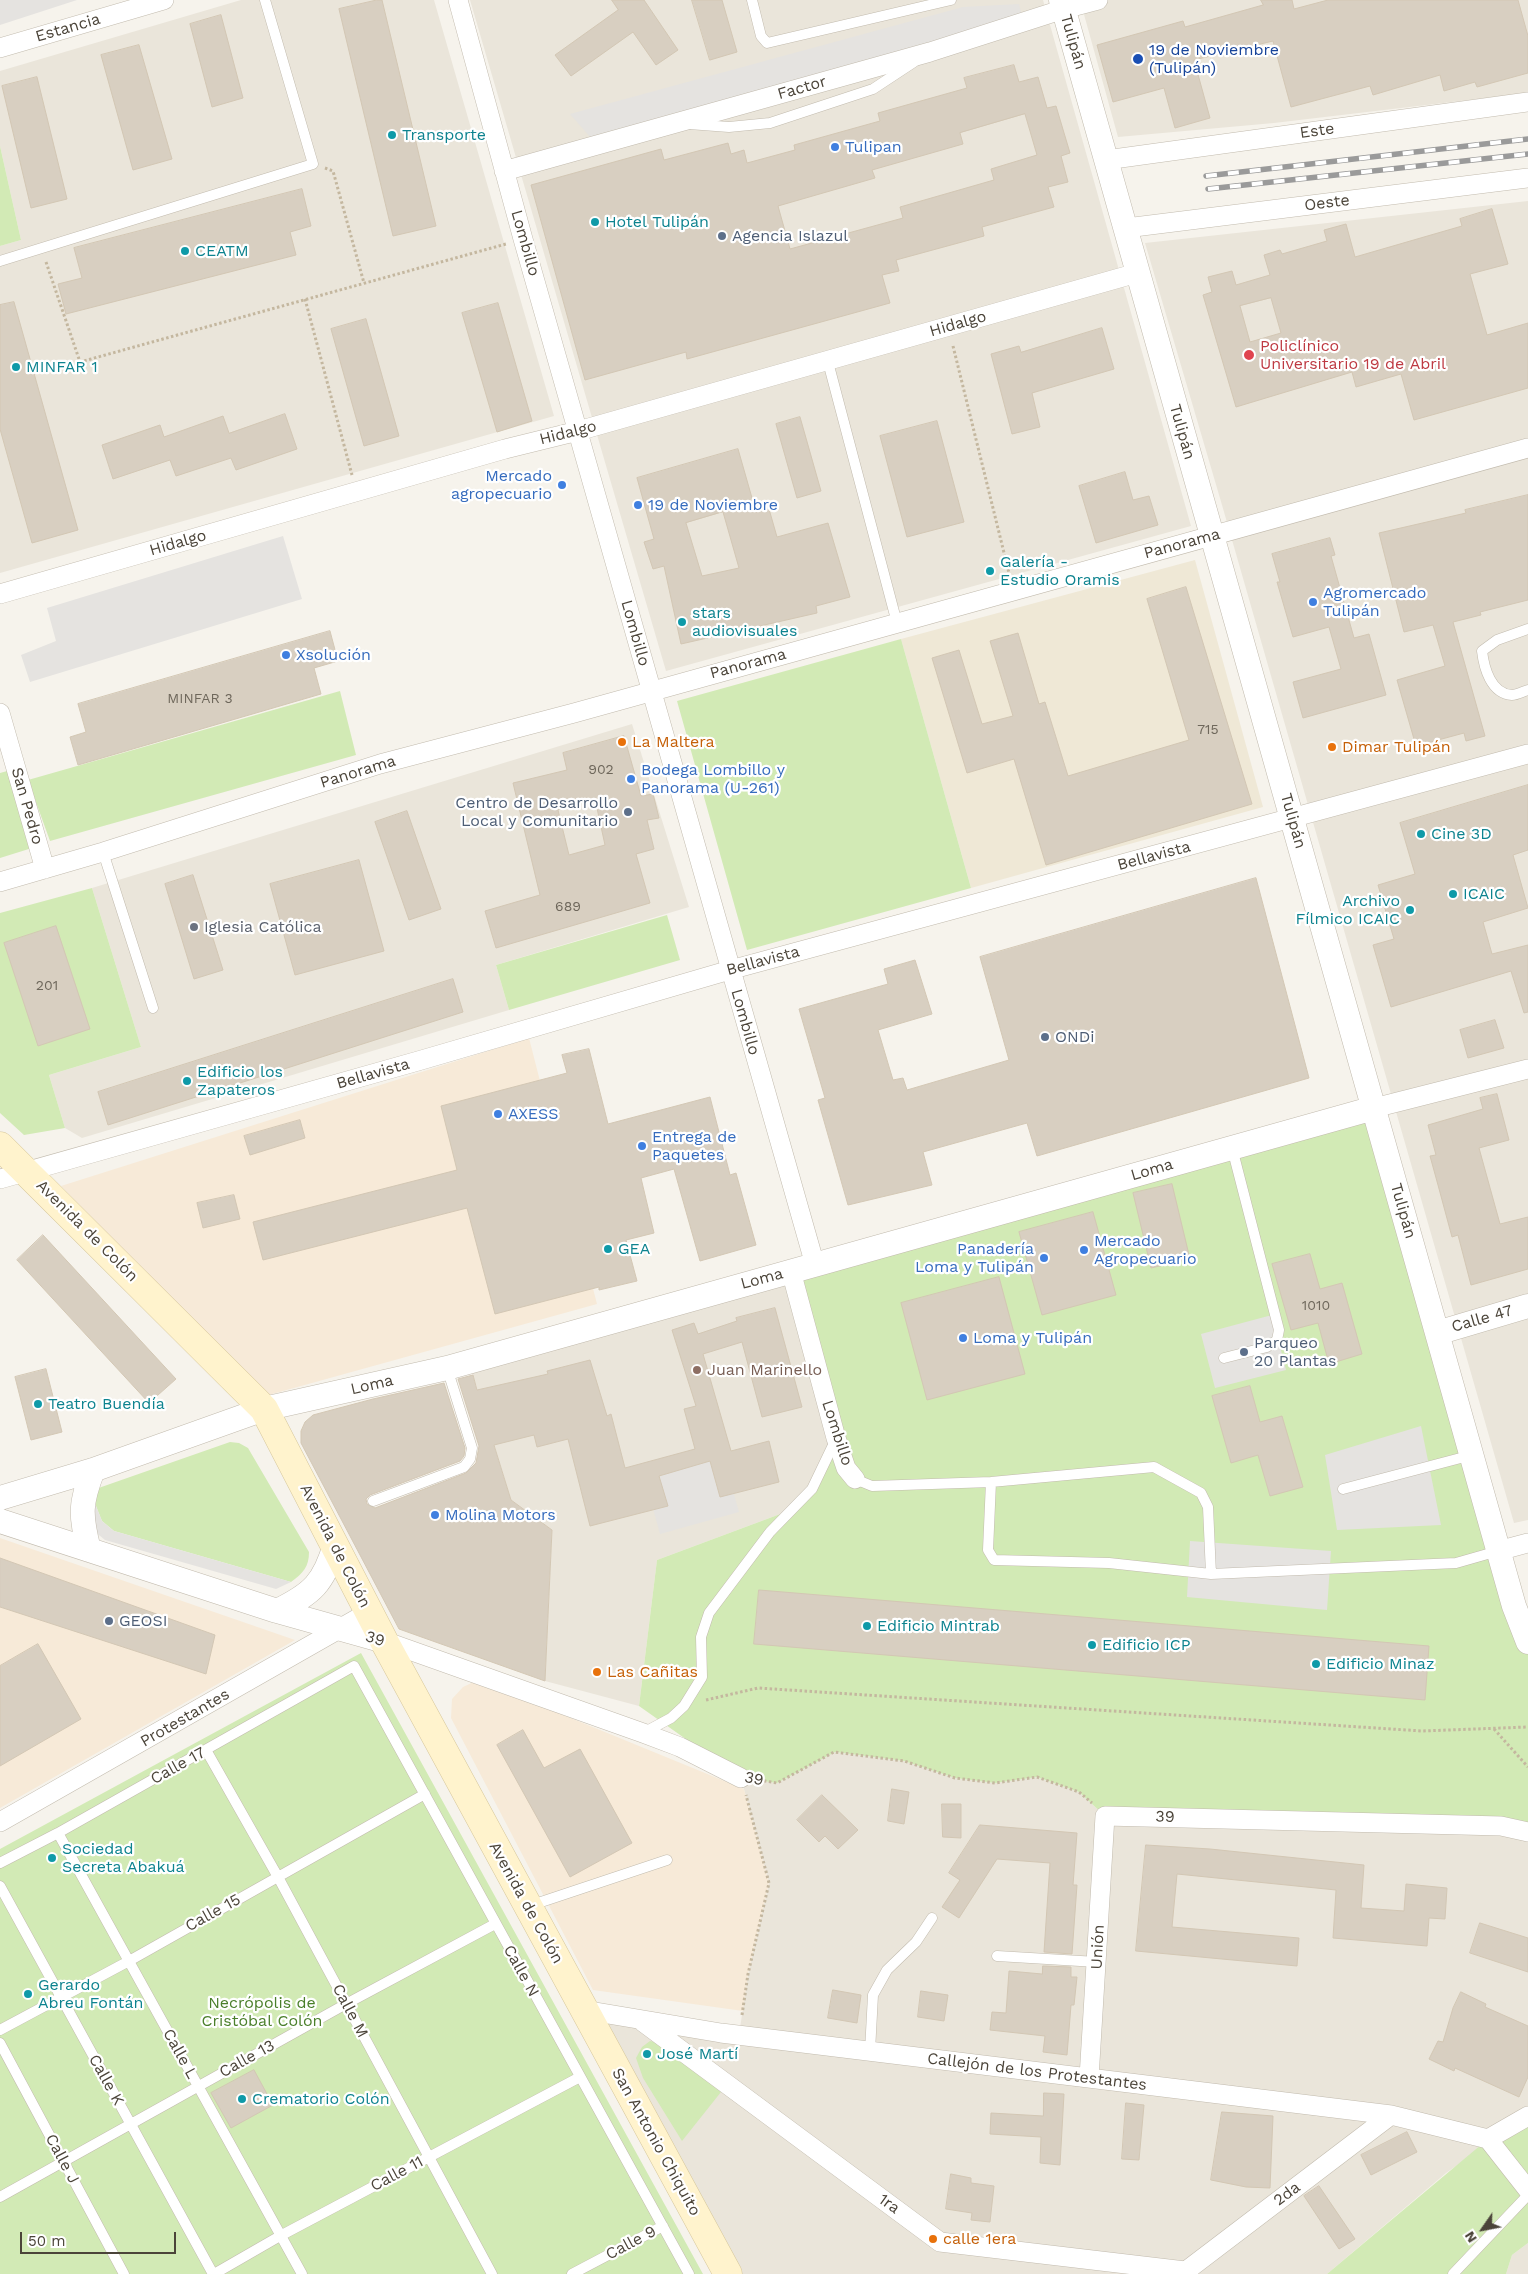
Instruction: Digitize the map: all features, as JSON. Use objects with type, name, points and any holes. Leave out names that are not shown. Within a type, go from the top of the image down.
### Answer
[{"type":"main road","name":"Avenida de Colón","points":[[0,1146],[264,1409],[369,1612],[584,2010]]},
{"type":"main road","name":"San Antonio Chiquito","points":[[584,2010],[728,2274]]},
{"type":"street","name":"Estancia","points":[[0,48],[164,0]]},
{"type":"street","name":"Lombillo","points":[[458,0],[523,239],[815,1265]]},
{"type":"street","name":"Factor","points":[[504,171],[930,52],[1062,4],[1098,0]]},
{"type":"street","name":"Tulipán","points":[[1062,4],[1498,1551],[1514,1606],[1528,1642]]},
{"type":"street","name":"Este","points":[[1106,160],[1528,102]]},
{"type":"street","name":"Oeste","points":[[1126,228],[1528,178]]},
{"type":"street","name":"Hidalgo","points":[[0,594],[505,449],[578,431],[828,362],[1137,273]]},
{"type":"street","name":"Panorama","points":[[0,882],[103,852],[380,764],[652,691],[1528,448]]},
{"type":"street","name":"San Pedro","points":[[0,713],[45,869]]},
{"type":"street","name":"Bellavista","points":[[0,1179],[418,1061],[730,970],[1528,754]]},
{"type":"street","name":"Loma","points":[[0,1498],[93,1470],[264,1409],[447,1368],[1374,1108],[1528,1069]]},
{"type":"street","name":"Lombillo","points":[[791,1271],[836,1438],[846,1468],[854,1479]]},
{"type":"street","name":"Calle 47","points":[[1437,1332],[1528,1306]]},
{"type":"street","points":[[88,1550],[82,1516],[84,1494],[93,1470]]},
{"type":"street","name":"39","points":[[0,1520],[277,1611],[384,1640],[680,1747],[741,1778]]},
{"type":"street","points":[[1498,1551],[1528,1543]]},
{"type":"street","points":[[277,1611],[305,1597],[320,1582],[329,1567],[335,1545]]},
{"type":"street","name":"Protestantes","points":[[0,1822],[369,1612]]},
{"type":"street","name":"39","points":[[1105,1816],[1500,1826],[1528,1832]]},
{"type":"street","name":"Unión","points":[[1089,2078],[1105,1816]]},
{"type":"street","name":"Callejón de los Protestantes","points":[[584,2010],[739,2035],[1392,2115],[1488,2139]]},
{"type":"street","name":"1ra","points":[[640,2020],[940,2242],[1184,2273]]},
{"type":"street","name":"2da","points":[[1184,2273],[1392,2115]]},
{"type":"street","points":[[1528,2116],[1488,2139],[1528,2190]]},
{"type":"lane","points":[[0,261],[313,164],[265,0]]},
{"type":"lane","points":[[752,0],[761,36],[767,43],[951,0]]},
{"type":"lane","points":[[828,362],[897,623]]},
{"type":"lane","points":[[1528,629],[1497,640],[1482,651],[1484,668],[1496,688],[1512,695],[1528,690]]},
{"type":"lane","points":[[103,852],[154,1008]]},
{"type":"lane","points":[[1224,1358],[1267,1347],[1276,1340],[1279,1330],[1232,1148]]},
{"type":"lane","points":[[373,1501],[464,1467],[470,1459],[472,1448],[447,1368]]},
{"type":"lane","points":[[643,1733],[671,1718],[684,1706],[702,1676],[700,1637],[709,1613],[770,1532],[812,1489],[836,1438]]},
{"type":"lane","points":[[1343,1489],[1472,1455]]},
{"type":"lane","points":[[854,1479],[872,1486],[991,1482],[1154,1467],[1201,1493],[1208,1508],[1211,1574]]},
{"type":"lane","points":[[991,1482],[988,1550],[994,1560],[1109,1563],[1211,1574],[1456,1563],[1498,1551]]},
{"type":"lane","name":"Calle 17","points":[[0,1863],[58,1833],[354,1666]]},
{"type":"lane","name":"Calle N","points":[[354,1666],[689,2274]]},
{"type":"lane","name":"Calle M","points":[[206,1750],[278,1877],[492,2274]]},
{"type":"lane","name":"Calle 15","points":[[0,2030],[129,1961],[425,1794]]},
{"type":"lane","name":"Calle L","points":[[58,1833],[302,2274]]},
{"type":"lane","points":[[528,1907],[667,1860]]},
{"type":"lane","name":"Calle K","points":[[0,1886],[213,2274]]},
{"type":"lane","points":[[870,2051],[874,1995],[887,1970],[916,1942],[932,1918]]},
{"type":"lane","name":"Calle 13","points":[[0,2197],[130,2123],[495,1924]]},
{"type":"lane","points":[[998,1956],[1097,1962]]},
{"type":"lane","name":"Calle J","points":[[0,2043],[124,2274]]},
{"type":"lane","name":"Calle 11","points":[[213,2274],[280,2236],[580,2077]]},
{"type":"lane","points":[[1453,2274],[1528,2195]]},
{"type":"lane","name":"Calle 9","points":[[572,2274],[663,2226]]},
{"type":"path","points":[[313,164],[333,171],[364,283]]},
{"type":"path","points":[[41,248],[80,362],[523,239]]},
{"type":"path","points":[[305,299],[356,492]]},
{"type":"path","points":[[948,327],[1014,590]]},
{"type":"path","points":[[684,1706],[758,1688],[1422,1731],[1528,1727]]},
{"type":"path","points":[[1494,1729],[1528,1767]]},
{"type":"path","name":"39","points":[[741,1778],[777,1783],[834,1752],[904,1761],[955,1778],[995,1783],[1037,1777],[1079,1792],[1105,1816]]},
{"type":"path","points":[[739,2035],[748,1974],[769,1883],[741,1778]]},
{"type":"shaded area","points":[[0,0],[77,0],[0,25]]},
{"type":"shaded area","points":[[241,0],[434,0],[554,416],[0,573],[0,246],[21,240],[0,146],[0,71]]},
{"type":"shaded area","points":[[470,0],[1043,0],[1191,526],[666,671]]},
{"type":"shaded area","points":[[1080,0],[1528,0],[1528,93],[1274,123],[1118,137]]},
{"type":"shaded area","points":[[1019,4],[1023,22],[591,138],[570,114],[963,7]]},
{"type":"shaded area","points":[[1528,201],[1528,1520],[1514,1523],[1145,243]]},
{"type":"shaded area","points":[[283,536],[302,599],[30,682],[21,655],[56,641],[47,608]]},
{"type":"shaded area","points":[[1195,560],[1263,807],[971,888],[901,639]]},
{"type":"shaded area","points":[[632,724],[689,907],[496,965],[509,1010],[82,1138],[65,1128],[49,1075],[141,1047],[92,888]]},
{"type":"shaded area","points":[[529,1038],[597,1304],[265,1396],[61,1186]]},
{"type":"shaded area","points":[[791,1271],[836,1438],[812,1489],[791,1510],[657,1560],[639,1706],[545,1681],[552,1530],[511,1500],[472,1372]]},
{"type":"shaded area","name":"Parqueo 20 Plantas","points":[[1272,1315],[1286,1370],[1215,1388],[1201,1334]]},
{"type":"shaded area","points":[[1421,1426],[1441,1525],[1337,1530],[1325,1455]]},
{"type":"shaded area","points":[[719,1442],[739,1512],[660,1534],[641,1464]]},
{"type":"shaded area","points":[[90,1491],[102,1521],[114,1531],[291,1582],[276,1589],[105,1540],[94,1531]]},
{"type":"shaded area","points":[[0,1538],[295,1640],[0,1808]]},
{"type":"shaded area","points":[[1190,1541],[1331,1551],[1327,1610],[1187,1597]]},
{"type":"shaded area","points":[[478,1680],[744,1789],[769,1883],[748,1974],[743,2011],[593,1990],[451,1718],[452,1699],[463,1687]]},
{"type":"shaded area","points":[[834,1752],[904,1761],[955,1778],[995,1783],[1037,1777],[1079,1792],[1105,1816],[1528,1832],[1528,2116],[1446,2173],[1327,2274],[728,2274],[584,2010],[739,2035],[748,1974],[769,1883],[741,1778],[777,1783]]},
{"type":"shaded area","points":[[1528,2243],[1528,2274],[1506,2274],[1512,2255]]},
{"type":"green space","points":[[0,146],[21,240],[0,246]]},
{"type":"green space","points":[[901,639],[971,888],[747,950],[677,701]]},
{"type":"green space","points":[[340,691],[356,755],[50,841],[28,780]]},
{"type":"green space","points":[[11,770],[32,848],[0,858],[0,773]]},
{"type":"green space","points":[[92,888],[141,1047],[49,1075],[65,1128],[24,1135],[0,1113],[0,913]]},
{"type":"green space","points":[[667,915],[680,960],[509,1010],[496,965]]},
{"type":"green space","points":[[1374,1108],[1528,1642],[1528,1832],[1105,1816],[1079,1792],[1037,1777],[995,1783],[955,1778],[904,1761],[835,1752],[777,1783],[741,1778],[639,1706],[657,1560],[791,1510],[812,1489],[836,1438],[791,1271]]},
{"type":"green space","points":[[230,1442],[239,1443],[248,1448],[309,1552],[308,1562],[304,1569],[291,1582],[114,1531],[102,1521],[90,1491]]},
{"type":"green space","name":"Necrópolis de Cristóbal Colón","points":[[361,1653],[703,2274],[0,2274],[0,1849]]},
{"type":"green space","points":[[650,2041],[660,2043],[721,2092],[682,2141],[643,2078],[636,2058],[642,2047]]},
{"type":"green space","points":[[1528,2116],[1528,2243],[1512,2255],[1506,2274],[1327,2274],[1488,2139]]},
{"type":"building","name":"Transporte","points":[[382,0],[436,226],[393,236],[339,9]]},
{"type":"building","points":[[612,0],[644,0],[678,50],[656,65],[633,32],[571,76],[555,55],[618,10]]},
{"type":"building","points":[[692,0],[722,0],[737,52],[710,60]]},
{"type":"building","points":[[1261,0],[1292,0],[1294,9],[1328,0],[1518,0],[1528,36],[1528,73],[1477,87],[1475,82],[1444,91],[1440,75],[1373,95],[1370,86],[1291,107],[1273,41],[1194,60],[1210,118],[1175,128],[1164,88],[1113,102],[1097,45],[1183,21],[1185,27],[1263,5]]},
{"type":"building","points":[[221,15],[243,98],[212,107],[190,24]]},
{"type":"building","points":[[139,45],[172,159],[133,170],[101,55]]},
{"type":"building","name":"Hotel Tulipán","points":[[1014,65],[1019,82],[1038,77],[1047,108],[1056,106],[1070,153],[1061,156],[1068,182],[1048,187],[1054,207],[982,227],[984,236],[896,260],[899,271],[882,275],[890,303],[687,359],[686,352],[585,380],[531,185],[661,149],[664,160],[728,143],[731,154],[744,150],[747,163],[795,150],[794,145],[880,121],[878,113],[967,88],[964,78]],"holes":[[[1025,114],[1037,155],[991,169],[994,180],[900,207],[903,218],[790,249],[778,206],[875,178],[872,170],[963,144],[960,133]]]},
{"type":"building","points":[[37,77],[67,199],[31,208],[2,86]]},
{"type":"building","name":"CEATM","points":[[302,189],[311,226],[290,232],[296,255],[66,314],[58,284],[82,278],[74,248]]},
{"type":"building","points":[[1492,209],[1508,264],[1470,274],[1487,335],[1528,323],[1528,388],[1414,420],[1401,374],[1356,387],[1352,372],[1236,407],[1203,295],[1212,292],[1208,277],[1232,271],[1236,285],[1270,275],[1264,255],[1280,250],[1282,254],[1327,241],[1324,230],[1346,224],[1355,257],[1462,226],[1460,219]],"holes":[[[1271,298],[1281,333],[1250,342],[1240,306]]]},
{"type":"building","name":"MINFAR 1","points":[[14,302],[78,530],[32,543],[0,429],[0,305]]},
{"type":"building","points":[[498,303],[532,421],[497,432],[462,313]]},
{"type":"building","points":[[366,319],[399,436],[364,446],[331,329]]},
{"type":"building","points":[[1102,328],[1114,369],[1032,393],[1040,427],[1012,434],[991,354],[1019,346],[1021,352]]},
{"type":"building","points":[[285,414],[297,449],[236,470],[231,458],[176,476],[170,460],[113,479],[102,445],[160,425],[164,437],[223,416],[229,433]]},
{"type":"building","points":[[800,417],[821,491],[797,498],[776,424]]},
{"type":"building","points":[[937,421],[964,522],[907,537],[880,436]]},
{"type":"building","points":[[738,449],[756,512],[769,509],[777,537],[828,523],[850,597],[816,606],[817,613],[681,644],[664,566],[653,569],[644,542],[654,539],[637,478]],"holes":[[[723,512],[739,568],[702,576],[686,523]]]},
{"type":"building","points":[[1125,472],[1133,500],[1149,496],[1158,525],[1096,543],[1079,486]]},
{"type":"building","points":[[1528,495],[1528,600],[1480,612],[1481,615],[1453,622],[1485,736],[1466,741],[1464,733],[1416,746],[1397,680],[1445,666],[1433,625],[1404,632],[1379,533],[1466,513],[1465,510]]},
{"type":"building","points":[[1330,538],[1335,555],[1331,556],[1354,638],[1369,634],[1386,695],[1303,718],[1293,682],[1341,669],[1329,627],[1293,637],[1277,582],[1280,582],[1272,554]]},
{"type":"building","points":[[1186,587],[1252,804],[1046,865],[1014,759],[967,773],[932,658],[959,650],[982,724],[1013,716],[990,641],[1018,633],[1039,704],[1045,702],[1068,776],[1189,740],[1147,599]]},
{"type":"building","points":[[330,631],[338,661],[314,668],[321,694],[78,765],[70,737],[86,732],[78,704]]},
{"type":"building","points":[[624,736],[641,796],[653,794],[659,818],[647,820],[654,849],[636,854],[650,903],[496,948],[485,911],[540,895],[513,783],[567,770],[563,753]],"holes":[[[595,799],[605,845],[569,855],[558,810]]]},
{"type":"building","name":"ICAIC","points":[[1528,785],[1528,850],[1513,855],[1528,908],[1483,922],[1492,954],[1528,945],[1528,1012],[1524,1013],[1511,971],[1391,1007],[1373,945],[1394,939],[1378,885],[1415,874],[1400,823]]},
{"type":"building","points":[[407,811],[441,909],[409,920],[375,822]]},
{"type":"building","points":[[359,860],[384,951],[295,975],[270,884]]},
{"type":"building","name":"Iglesia Católica","points":[[193,875],[223,970],[194,979],[165,884]]},
{"type":"building","points":[[1256,878],[1309,1078],[1037,1156],[1027,1123],[923,1152],[932,1185],[848,1205],[818,1100],[825,1098],[799,1009],[888,984],[884,969],[915,960],[932,1014],[878,1030],[893,1080],[903,1078],[907,1090],[1009,1060],[980,957]]},
{"type":"building","points":[[56,926],[90,1029],[38,1046],[4,943]]},
{"type":"building","points":[[453,979],[463,1012],[108,1125],[98,1092]]},
{"type":"building","points":[[1495,1020],[1504,1048],[1468,1058],[1460,1030]]},
{"type":"building","points":[[589,1049],[608,1124],[710,1097],[730,1175],[736,1173],[756,1245],[700,1261],[674,1169],[641,1178],[654,1233],[626,1240],[637,1281],[599,1290],[599,1287],[495,1314],[467,1208],[263,1260],[253,1222],[457,1170],[441,1106],[567,1073],[562,1055]]},
{"type":"building","points":[[1497,1094],[1509,1140],[1479,1148],[1500,1224],[1528,1217],[1528,1269],[1471,1285],[1458,1235],[1452,1237],[1430,1156],[1436,1155],[1428,1125],[1483,1109],[1480,1098]]},
{"type":"building","points":[[300,1120],[305,1138],[250,1155],[244,1136]]},
{"type":"building","points":[[1172,1184],[1190,1259],[1151,1268],[1133,1193]]},
{"type":"building","points":[[234,1195],[240,1219],[203,1228],[197,1203]]},
{"type":"building","points":[[1093,1212],[1116,1295],[1042,1315],[1019,1232]]},
{"type":"building","points":[[43,1235],[176,1379],[149,1403],[17,1260]]},
{"type":"building","points":[[1310,1254],[1320,1289],[1342,1283],[1362,1354],[1329,1364],[1318,1323],[1291,1330],[1272,1264]]},
{"type":"building","name":"Loma y Tulipán","points":[[999,1277],[1025,1374],[927,1400],[901,1303]]},
{"type":"building","name":"Molina Motors","points":[[775,1308],[802,1407],[762,1417],[742,1342],[703,1354],[731,1451],[769,1441],[779,1482],[720,1497],[710,1461],[659,1476],[668,1506],[590,1526],[568,1439],[537,1447],[534,1435],[494,1445],[511,1500],[552,1530],[545,1681],[399,1629],[301,1443],[301,1431],[305,1422],[313,1415],[444,1383],[465,1448],[464,1456],[460,1461],[370,1495],[366,1499],[367,1504],[375,1508],[466,1473],[476,1463],[479,1446],[458,1379],[473,1375],[477,1390],[548,1374],[547,1371],[590,1360],[607,1416],[611,1414],[625,1468],[695,1449],[684,1409],[696,1406],[672,1330],[694,1323],[698,1334],[737,1321],[736,1318]]},
{"type":"building","name":"Teatro Buendía","points":[[46,1369],[62,1432],[31,1440],[15,1377]]},
{"type":"building","points":[[1250,1386],[1260,1422],[1282,1416],[1303,1487],[1270,1496],[1258,1455],[1231,1463],[1212,1396]]},
{"type":"building","name":"GEOSI","points":[[0,1558],[215,1635],[206,1674],[0,1607]]},
{"type":"building","points":[[759,1590],[1429,1646],[1425,1700],[754,1644]]},
{"type":"building","points":[[38,1644],[81,1719],[0,1766],[0,1666]]},
{"type":"building","points":[[523,1730],[544,1768],[580,1749],[632,1843],[570,1877],[497,1745]]},
{"type":"building","points":[[892,1789],[909,1792],[904,1824],[888,1821]]},
{"type":"building","points":[[822,1795],[858,1830],[838,1849],[825,1836],[819,1842],[797,1820]]},
{"type":"building","points":[[942,1804],[961,1804],[961,1838],[943,1837]]},
{"type":"building","points":[[980,1825],[1077,1833],[1073,1885],[1077,1885],[1072,1954],[1044,1952],[1050,1863],[997,1859],[959,1918],[942,1907],[960,1880],[949,1873]]},
{"type":"building","points":[[1146,1845],[1210,1849],[1364,1865],[1361,1908],[1404,1911],[1406,1884],[1447,1888],[1445,1919],[1429,1918],[1427,1946],[1333,1938],[1336,1890],[1177,1874],[1172,1927],[1299,1938],[1297,1966],[1136,1951]]},
{"type":"building","points":[[1480,1923],[1528,1938],[1528,1972],[1470,1953]]},
{"type":"building","points":[[1043,1966],[1071,1967],[1071,1977],[1077,1977],[1074,2005],[1071,2005],[1067,2055],[1043,2052],[1045,2036],[990,2030],[992,2012],[1006,2013],[1009,1971],[1042,1974]]},
{"type":"building","points":[[833,1990],[861,1995],[857,2023],[828,2018]]},
{"type":"building","points":[[921,1991],[948,1995],[944,2021],[918,2017]]},
{"type":"building","points":[[1461,1992],[1486,2004],[1485,2007],[1528,2026],[1528,2077],[1519,2097],[1455,2068],[1454,2071],[1429,2059],[1438,2041],[1443,2042],[1453,2008]]},
{"type":"building","name":"Crematorio Colón","points":[[254,2070],[273,2105],[231,2128],[211,2093]]},
{"type":"building","points":[[1044,2093],[1064,2094],[1060,2165],[1040,2163],[1041,2137],[990,2134],[991,2113],[1043,2116]]},
{"type":"building","points":[[1126,2103],[1144,2105],[1139,2160],[1122,2159]]},
{"type":"building","points":[[1222,2112],[1273,2116],[1270,2188],[1246,2187],[1211,2180]]},
{"type":"building","points":[[1407,2132],[1417,2152],[1371,2175],[1361,2155]]},
{"type":"building","points":[[951,2174],[971,2178],[971,2183],[994,2186],[990,2222],[971,2220],[972,2213],[946,2209]]},
{"type":"building","points":[[1319,2186],[1355,2239],[1339,2249],[1304,2196]]},
{"type":"railway","points":[[1206,176],[1528,139]]},
{"type":"railway","points":[[1208,189],[1528,154]]},
{"type":"place","name":"19 de Noviembre (Tulipán)","points":[[1138,59]]},
{"type":"place","name":"Transporte","points":[[392,135]]},
{"type":"place","name":"Tulipan","points":[[835,147]]},
{"type":"place","name":"Hotel Tulipán","points":[[595,222]]},
{"type":"place","name":"Agencia Islazul","points":[[722,236]]},
{"type":"place","name":"CEATM","points":[[185,251]]},
{"type":"place","name":"Policlínico Universitario 19 de Abril","points":[[1249,355]]},
{"type":"place","name":"MINFAR 1","points":[[16,367]]},
{"type":"place","name":"Mercado agropecuario","points":[[562,485]]},
{"type":"place","name":"19 de Noviembre","points":[[638,505]]},
{"type":"place","name":"Galería - Estudio Oramis","points":[[990,571]]},
{"type":"place","name":"Agromercado Tulipán","points":[[1313,602]]},
{"type":"place","name":"stars audiovisuales","points":[[682,622]]},
{"type":"place","name":"Xsolución","points":[[286,655]]},
{"type":"place","name":"La Maltera","points":[[622,742]]},
{"type":"place","name":"Dimar Tulipán","points":[[1332,747]]},
{"type":"place","name":"Bodega Lombillo y Panorama (U-261)","points":[[631,779]]},
{"type":"place","name":"Centro de Desarrollo Local y Comunitario","points":[[628,812]]},
{"type":"place","name":"Cine 3D","points":[[1421,834]]},
{"type":"place","name":"ICAIC","points":[[1453,894]]},
{"type":"place","name":"Archivo Fílmico ICAIC","points":[[1410,910]]},
{"type":"place","name":"Iglesia Católica","points":[[194,927]]},
{"type":"place","name":"ONDi","points":[[1045,1037]]},
{"type":"place","name":"Edificio los Zapateros","points":[[187,1081]]},
{"type":"place","name":"AXESS","points":[[498,1114]]},
{"type":"place","name":"Entrega de Paquetes","points":[[642,1146]]},
{"type":"place","name":"GEA","points":[[608,1249]]},
{"type":"place","name":"Mercado Agropecuario","points":[[1084,1250]]},
{"type":"place","name":"Panadería Loma y Tulipán","points":[[1044,1258]]},
{"type":"place","name":"Loma y Tulipán","points":[[963,1338]]},
{"type":"place","name":"Parqueo 20 Plantas","points":[[1244,1352]]},
{"type":"place","name":"Juan Marinello","points":[[697,1370]]},
{"type":"place","name":"Teatro Buendía","points":[[38,1404]]},
{"type":"place","name":"Molina Motors","points":[[435,1515]]},
{"type":"place","name":"GEOSI","points":[[109,1621]]},
{"type":"place","name":"Edificio Mintrab","points":[[867,1626]]},
{"type":"place","name":"Edificio ICP","points":[[1092,1645]]},
{"type":"place","name":"Edificio Minaz","points":[[1316,1664]]},
{"type":"place","name":"Las Cañitas","points":[[597,1672]]},
{"type":"place","name":"Sociedad Secreta Abakuá","points":[[52,1858]]},
{"type":"place","name":"Gerardo Abreu Fontán","points":[[28,1994]]},
{"type":"place","name":"José Martí","points":[[647,2054]]},
{"type":"place","name":"Crematorio Colón","points":[[242,2099]]},
{"type":"place","name":"calle 1era","points":[[933,2239]]}]
